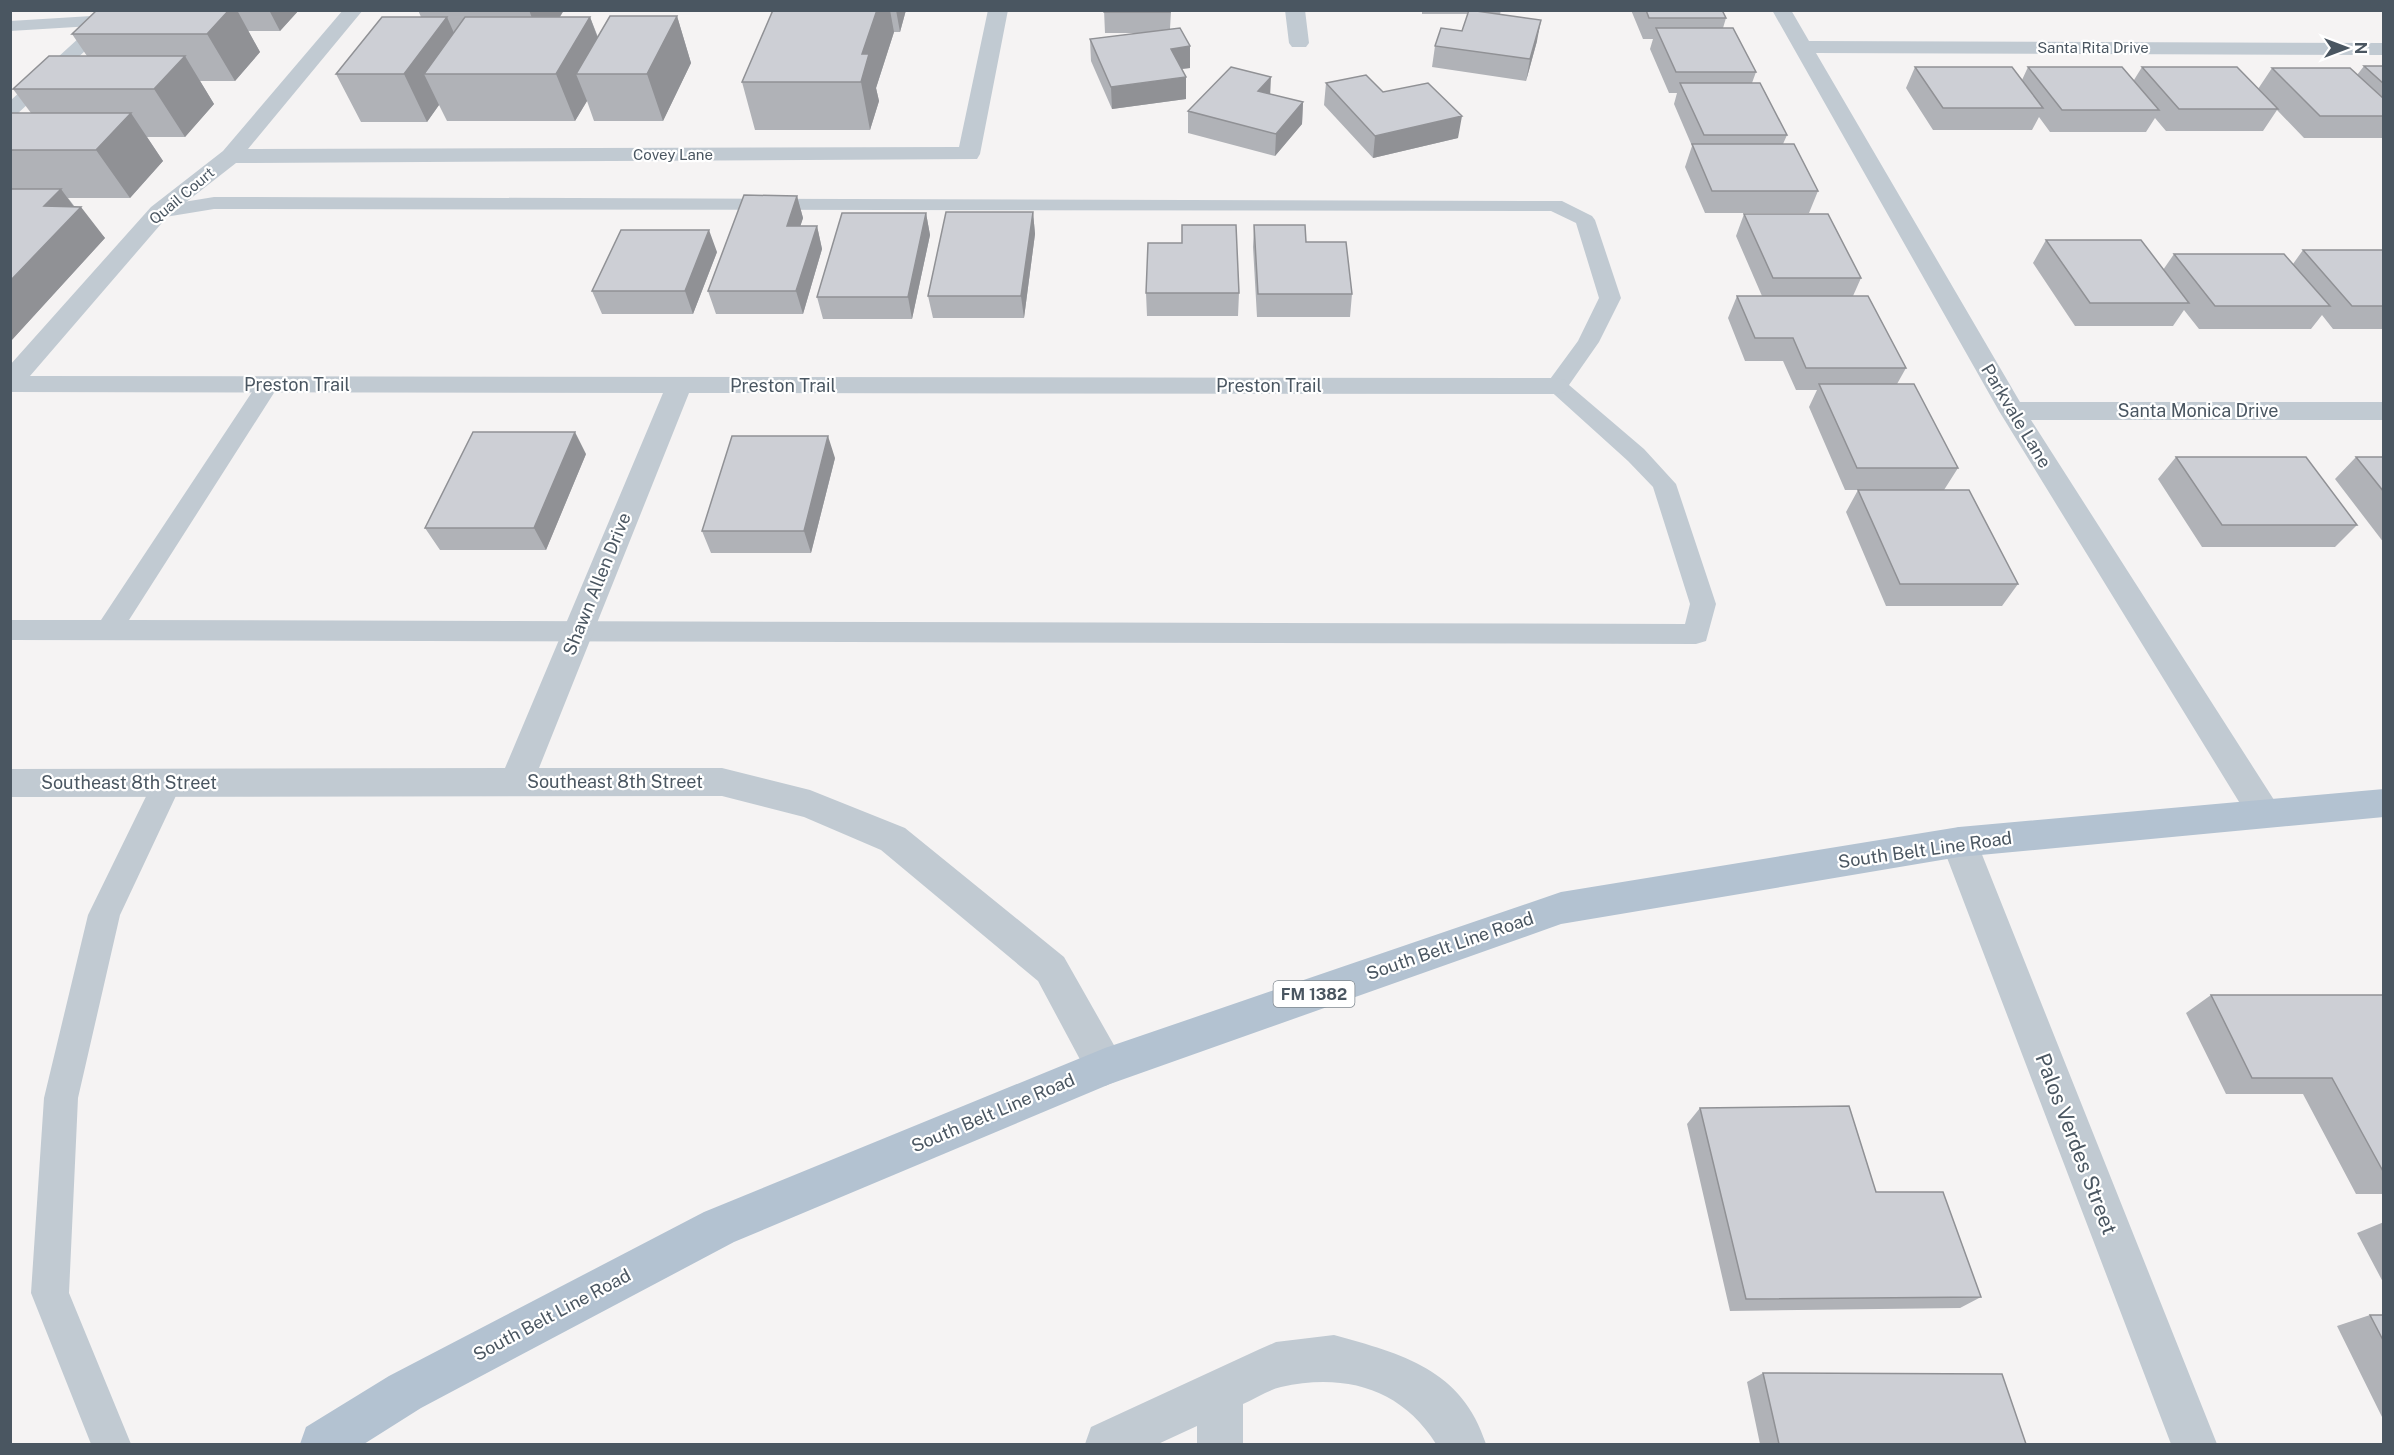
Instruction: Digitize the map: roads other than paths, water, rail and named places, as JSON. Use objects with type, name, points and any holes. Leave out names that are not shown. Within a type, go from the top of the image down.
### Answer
[{"type":"main road","name":"South Belt Line Road","points":[[323,1444],[405,1392],[719,1227],[1105,1067],[1561,908],[1959,842],[2384,803]]},
{"type":"street","name":"Quail Court","points":[[10,383],[159,212],[231,156],[354,10]]},
{"type":"street","name":"Covey Lane","points":[[231,156],[969,154],[998,10]]},
{"type":"street","points":[[1295,10],[1299,43]]},
{"type":"street","name":"Parkvale Lane","points":[[1781,10],[2012,411],[2264,813]]},
{"type":"street","name":"Santa Rita Drive","points":[[1802,47],[2384,49]]},
{"type":"street","name":"Preston Trail","points":[[10,383],[1556,386]]},
{"type":"street","name":"Shawn Allen Drive","points":[[516,782],[679,386]]},
{"type":"street","name":"Santa Monica Drive","points":[[2012,411],[2384,411]]},
{"type":"street","name":"Southeast 8th Street","points":[[10,783],[722,782],[810,804],[893,839],[970,905],[1052,969],[1105,1067]]},
{"type":"street","name":"Palos Verdes Street","points":[[1959,842],[2194,1444]]},
{"type":"street","points":[[1108,1444],[1276,1365],[1334,1358],[1398,1376],[1424,1393],[1443,1413],[1463,1444]]},
{"type":"street","points":[[1220,1392],[1220,1444]]},
{"type":"lane","points":[[10,26],[108,20],[10,111]]},
{"type":"lane","points":[[10,630],[1696,634],[1703,604],[1664,484],[1636,455],[1556,386],[1588,342],[1610,298],[1585,220],[1555,205],[214,203],[159,212]]},
{"type":"lane","points":[[109,630],[268,385]]},
{"type":"lane","points":[[111,1444],[50,1293],[61,1098],[104,915],[167,783]]}]
